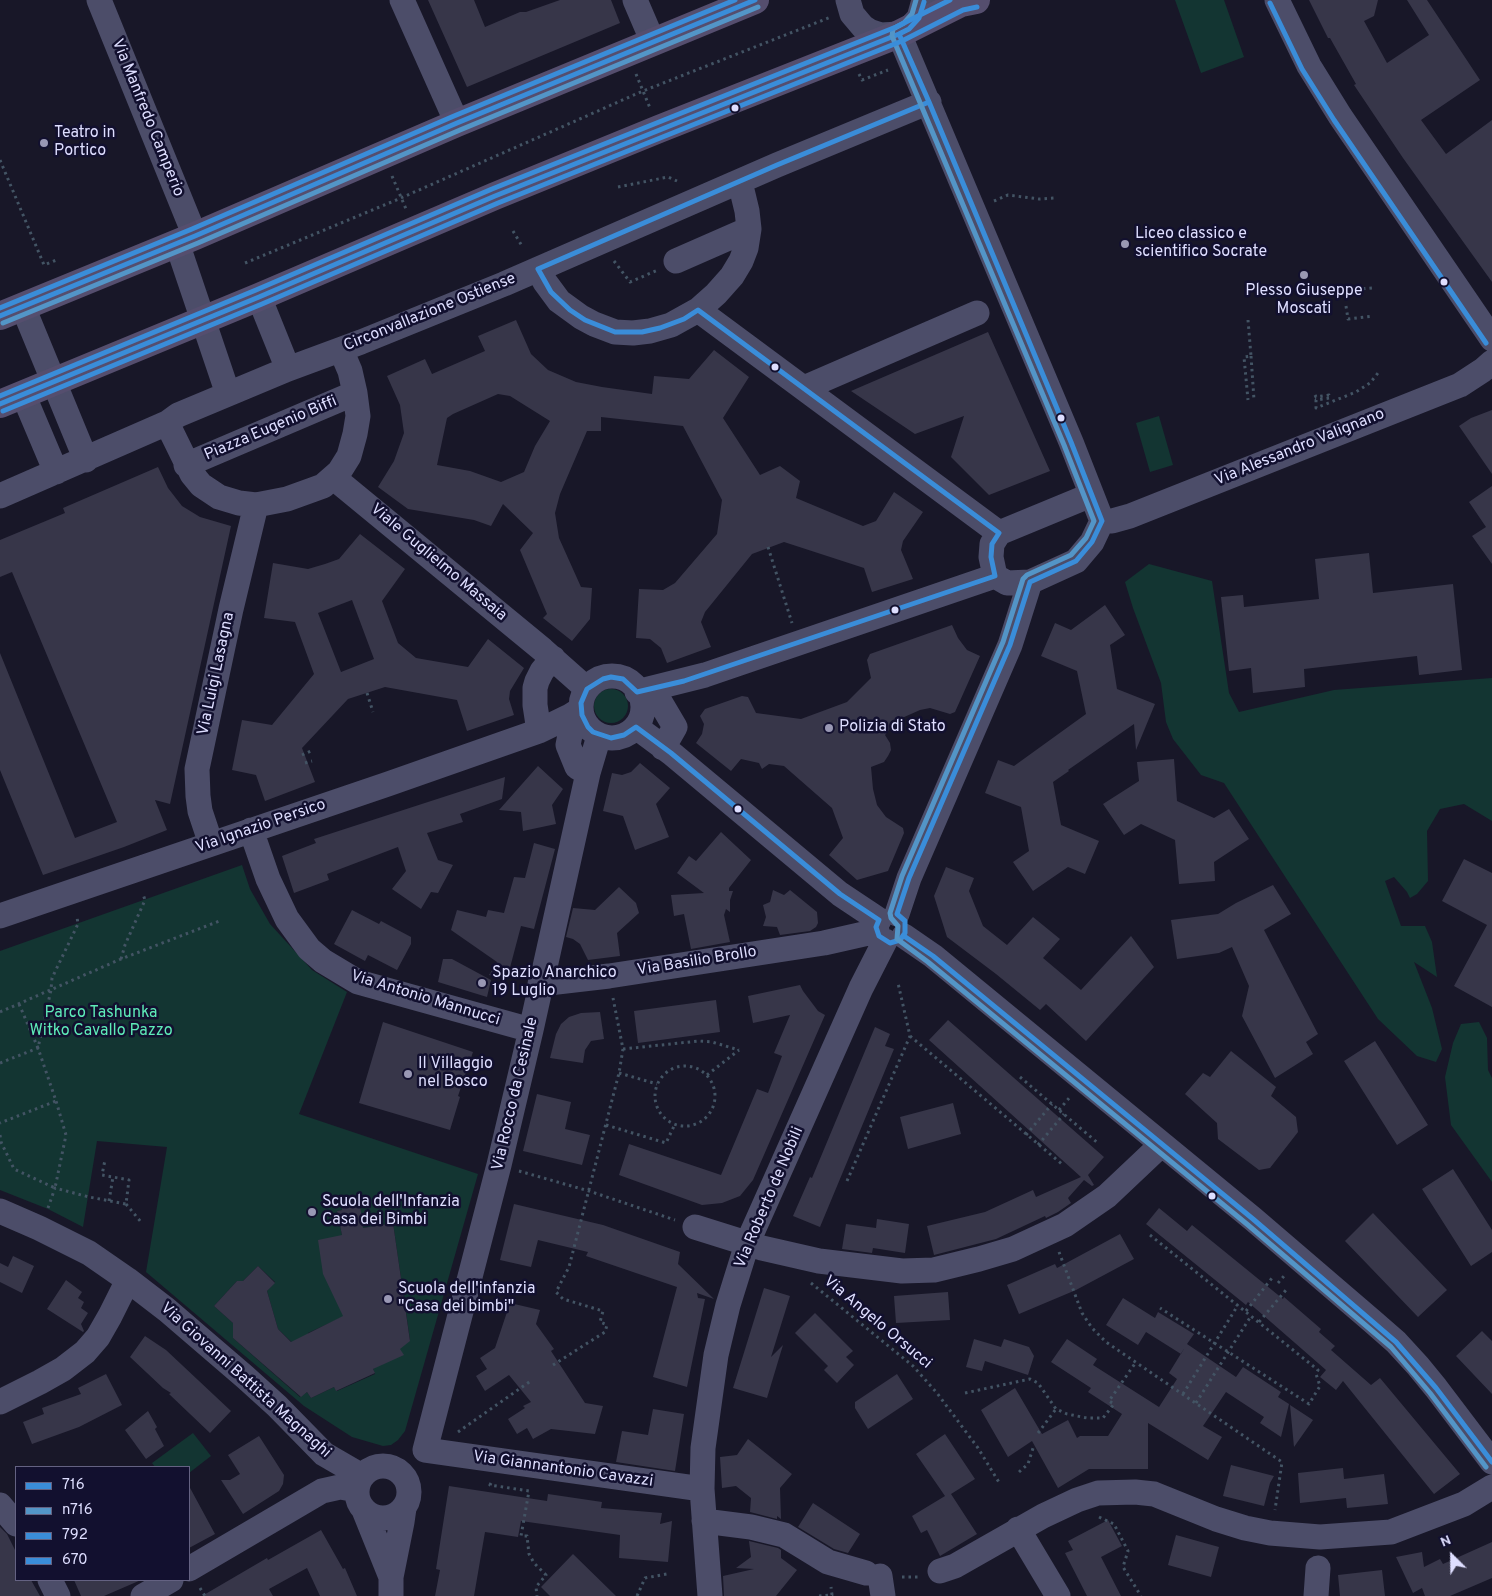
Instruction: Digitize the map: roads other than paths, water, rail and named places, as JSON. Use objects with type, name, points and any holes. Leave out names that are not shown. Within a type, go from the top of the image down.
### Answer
[{"type":"main road","points":[[12,312],[456,123],[755,0]]},
{"type":"main road","points":[[12,399],[496,196],[899,34],[967,1]]},
{"type":"street","name":"Via Manfredo Camperio","points":[[99,0],[186,239]]},
{"type":"street","points":[[402,0],[456,123]]},
{"type":"street","points":[[636,0],[653,42]]},
{"type":"street","points":[[841,8],[852,14],[869,31],[881,35],[899,34],[920,18],[924,0]]},
{"type":"street","points":[[1277,0],[1310,66],[1335,109],[1492,339]]},
{"type":"street","points":[[899,34],[1071,442],[1102,521],[1092,542],[1076,561],[1030,582],[1007,583],[995,576],[990,557],[992,544],[999,533],[1091,495]]},
{"type":"street","name":"Circonvallazione Ostiense","points":[[0,496],[167,424],[178,415],[538,269],[929,102]]},
{"type":"street","points":[[538,269],[551,292],[564,306],[586,320],[615,332],[642,332],[660,328],[684,319],[698,310],[724,285],[738,266],[746,248],[749,229],[740,182]]},
{"type":"street","points":[[676,261],[749,229]]},
{"type":"street","points":[[186,239],[203,320],[228,394]]},
{"type":"street","points":[[259,297],[288,369]]},
{"type":"street","points":[[698,310],[999,533]]},
{"type":"street","points":[[12,312],[54,381],[86,460]]},
{"type":"street","points":[[804,388],[977,313]]},
{"type":"street","name":"Piazza Eugenio Biffi","points":[[167,424],[186,465],[196,480],[213,494],[227,500],[256,505],[287,499],[323,486],[334,478],[344,466],[352,446],[357,424],[355,393],[342,350]]},
{"type":"street","name":"Via Alessandro Valignano","points":[[1102,521],[1112,521],[1130,516],[1460,385],[1492,362]]},
{"type":"street","name":"Piazza Eugenio Biffi","points":[[186,465],[355,393]]},
{"type":"street","points":[[12,399],[56,472]]},
{"type":"street","name":"Viale Guglielmo Massaia","points":[[334,478],[548,654],[583,704]]},
{"type":"street","name":"Via Luigi Lasagna","points":[[211,844],[200,811],[197,769],[231,608],[256,505]]},
{"type":"street","points":[[645,690],[684,681],[799,644],[995,576]]},
{"type":"street","name":"Via Roberto de Nobili","points":[[710,1596],[702,1489],[703,1448],[716,1355],[728,1305],[747,1244],[888,928],[1010,645],[1030,582]]},
{"type":"street","points":[[530,734],[535,705],[535,688],[548,654]]},
{"type":"street","points":[[588,773],[577,767],[568,745],[570,735],[583,704],[598,680],[616,677],[645,690],[675,727],[673,756]]},
{"type":"street","points":[[583,704],[588,727],[599,736],[618,737],[636,727],[643,708],[642,702],[645,690]]},
{"type":"street","name":"Via Ignazio Persico","points":[[0,916],[530,734],[570,716],[583,704]]},
{"type":"street","points":[[636,727],[840,894],[888,928],[934,956],[1259,1225],[1396,1342],[1436,1388],[1492,1462]]},
{"type":"street","name":"Via Rocco da Cesinale","points":[[425,1450],[499,1165],[588,773],[599,736]]},
{"type":"street","name":"Via Antonio Mannucci","points":[[251,830],[268,879],[287,919],[309,949],[323,961],[358,982],[531,1030]]},
{"type":"street","name":"Via Basilio Brollo","points":[[540,984],[609,976],[824,943],[888,928]]},
{"type":"street","points":[[695,1227],[747,1244],[818,1261],[883,1270],[919,1271],[957,1265],[1013,1249],[1065,1225],[1107,1196],[1161,1145]]},
{"type":"street","name":"Via Giovanni Battista Magnaghi","points":[[0,1211],[89,1253],[167,1310],[277,1406],[361,1492]]},
{"type":"street","points":[[0,1402],[63,1369],[85,1352],[98,1337],[128,1280]]},
{"type":"street","points":[[400,1472],[425,1450]]},
{"type":"street","name":"Via Giannantonio Cavazzi","points":[[425,1450],[702,1489]]},
{"type":"street","points":[[380,1466],[393,1468],[400,1472],[407,1480],[409,1487],[391,1587],[361,1492],[369,1470],[380,1466]]},
{"type":"street","points":[[190,1568],[328,1488],[340,1487],[361,1492]]},
{"type":"street","points":[[940,1571],[956,1566],[1018,1529],[1055,1510],[1098,1493],[1135,1492],[1154,1494],[1216,1519],[1245,1528],[1270,1533],[1320,1537],[1391,1532],[1464,1504],[1492,1487]]},
{"type":"street","points":[[361,1492],[373,1516],[385,1518],[397,1514],[404,1508]]},
{"type":"street","points":[[0,1505],[15,1523]]},
{"type":"street","points":[[704,1521],[751,1527],[784,1535],[828,1562],[876,1582]]},
{"type":"street","points":[[1018,1529],[1058,1596]]},
{"type":"street","points":[[1316,1596],[1318,1568]]},
{"type":"street","points":[[50,1581],[58,1596]]},
{"type":"street","points":[[144,1596],[169,1581]]},
{"type":"place","name":"Teatro in Portico","points":[[44,143]]},
{"type":"place","name":"Liceo classico e scientifico Socrate","points":[[1125,244]]},
{"type":"place","name":"Plesso Giuseppe Moscati","points":[[1304,275]]},
{"type":"place","name":"Polizia di Stato","points":[[829,728]]},
{"type":"place","name":"Spazio Anarchico 19 Luglio","points":[[482,983]]},
{"type":"place","name":"Il Villaggio nel Bosco","points":[[408,1074]]},
{"type":"place","name":"Scuola dell'Infanzia Casa dei Bimbi","points":[[312,1212]]},
{"type":"place","name":"Scuola dell'infanzia \"Casa dei bimbi\"","points":[[388,1299]]},
{"type":"park label","name":"Parco Tashunka Witko Cavallo Pazzo","points":[[101,1023]]}]
